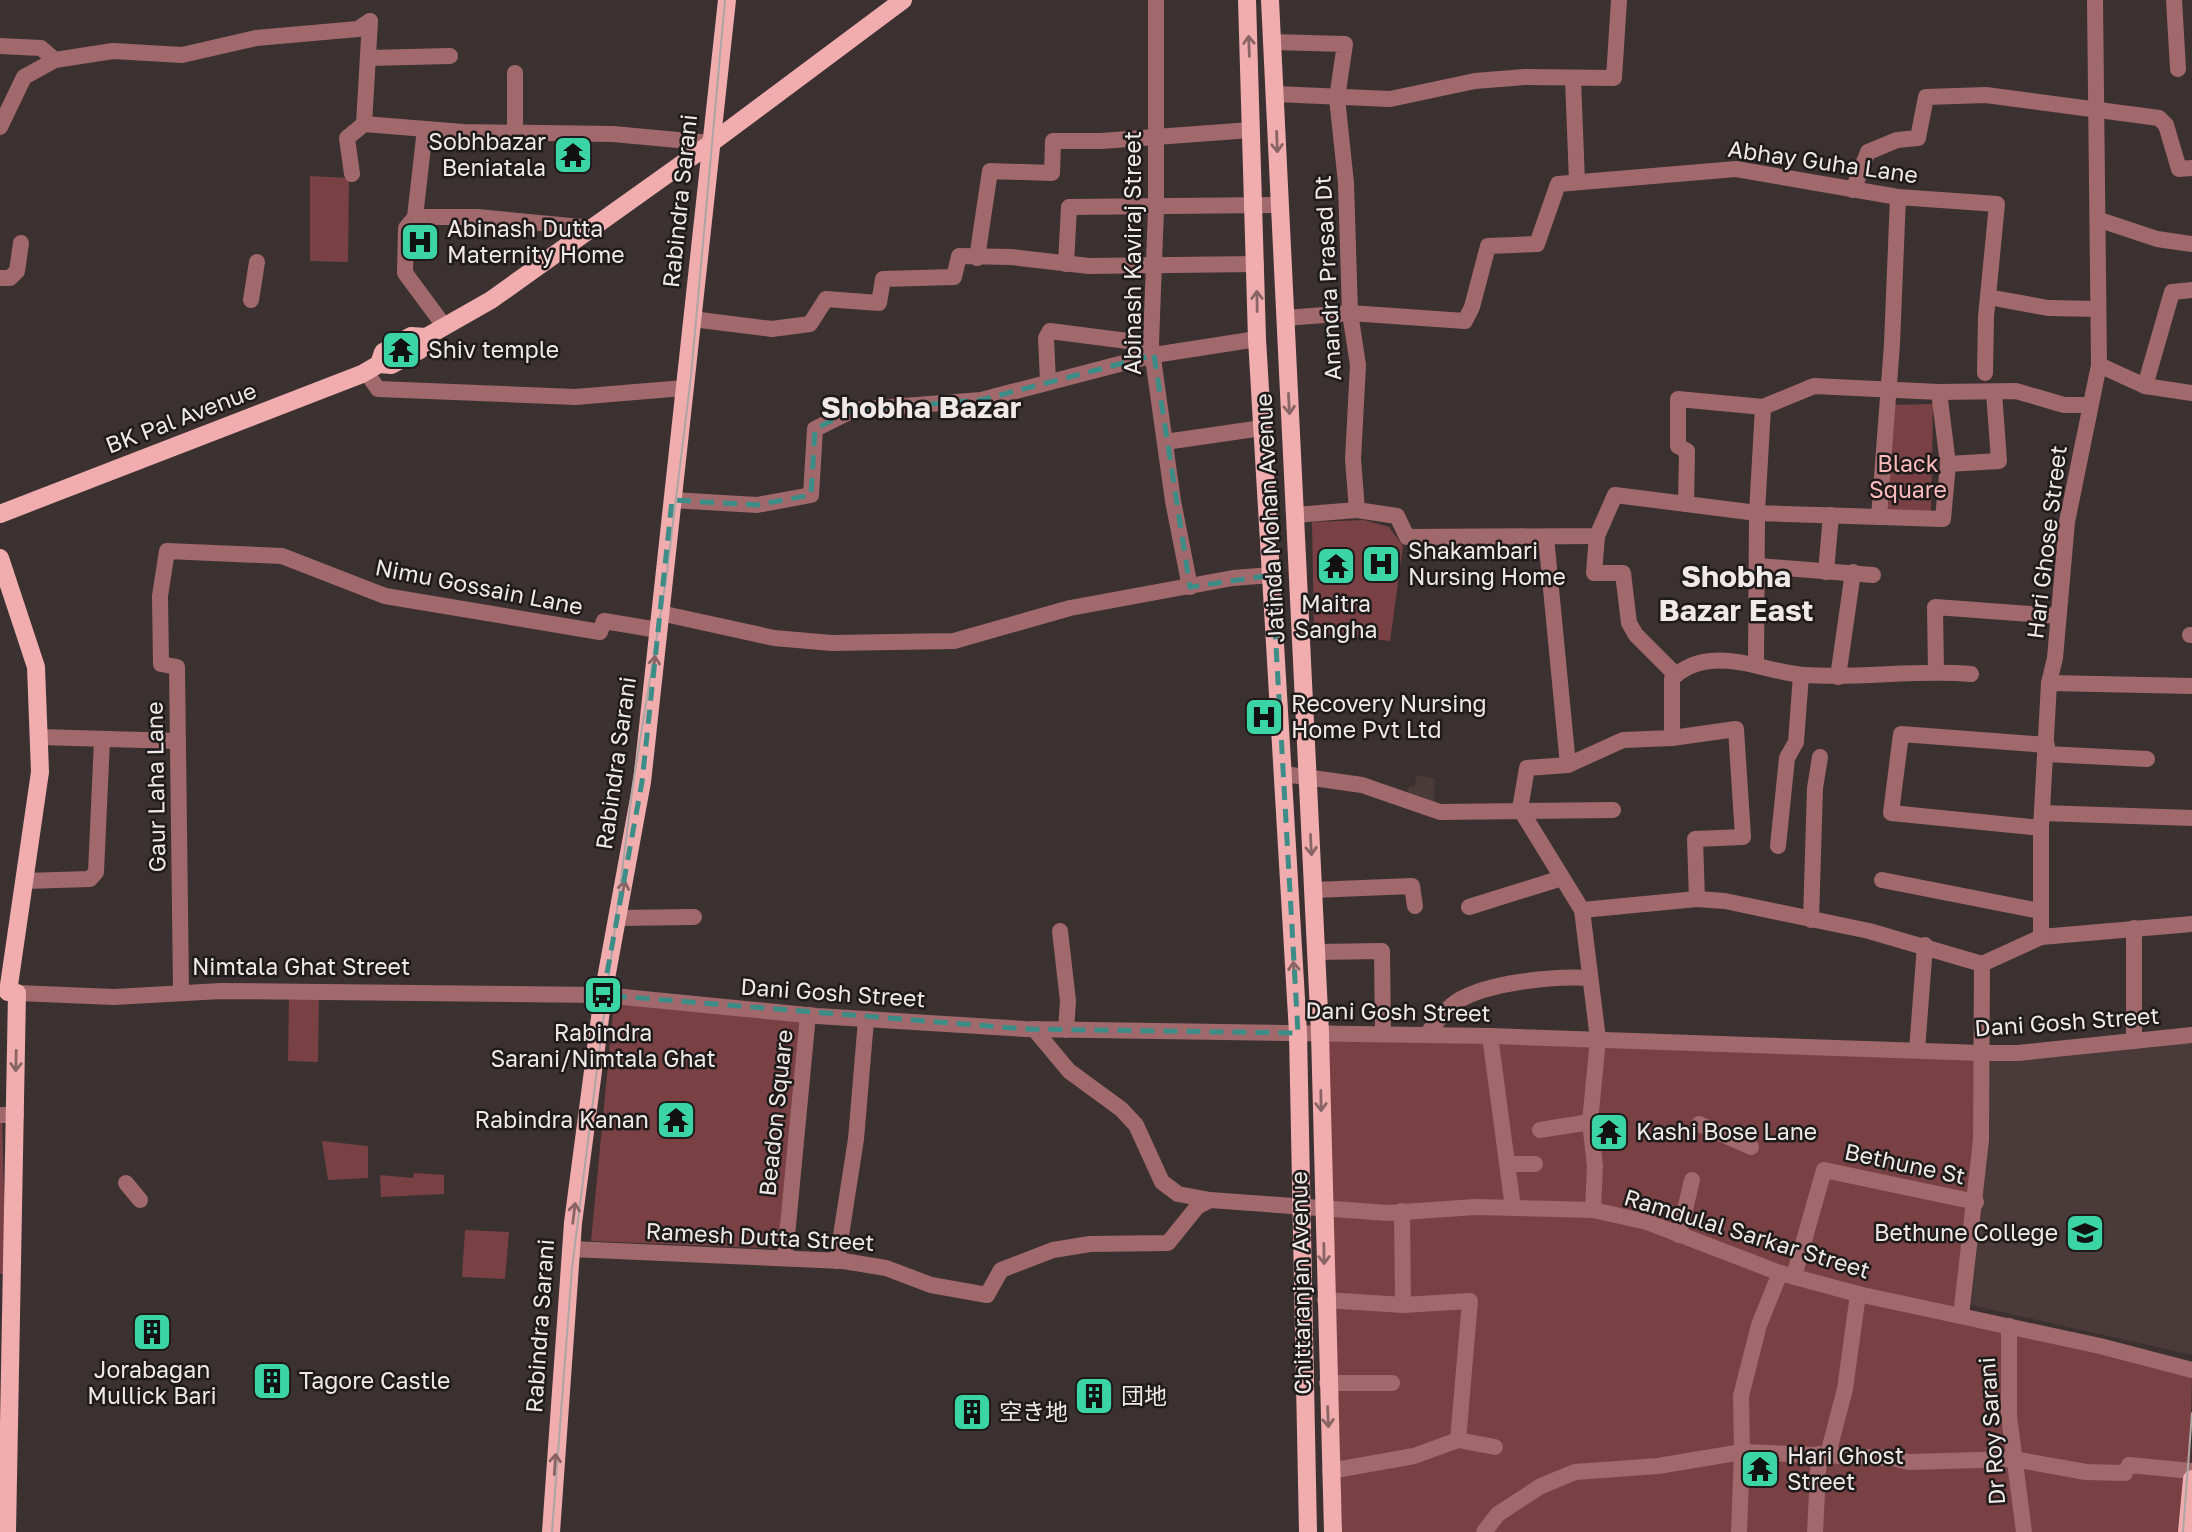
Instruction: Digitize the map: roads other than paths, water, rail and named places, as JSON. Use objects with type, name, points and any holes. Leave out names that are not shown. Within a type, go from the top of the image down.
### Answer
[{"type":"main road","name":"Rabindra Sarani","points":[[551,1532],[571,1249],[603,995],[642,782],[727,0]]},
{"type":"main road","name":"BK Pal Avenue","points":[[0,514],[372,368],[391,365],[420,350],[426,337],[491,300],[903,0]]},
{"type":"main road","points":[[1247,0],[1262,428],[1298,1033],[1308,1532]]},
{"type":"main road","name":"Jatinda Mohan Avenue","points":[[1270,0],[1320,1033]]},
{"type":"main road","points":[[0,558],[36,667],[40,772],[8,993],[3,1430],[7,1532]]},
{"type":"main road","name":"Chittaranjan Avenue","points":[[1320,1033],[1327,1383],[1333,1532]]},
{"type":"main road","points":[[2187,1532],[2192,1479]]},
{"type":"street","name":"Abinash Kaviraj Street","points":[[1156,0],[1153,349],[1165,442],[1190,587]]},
{"type":"street","points":[[1275,94],[1390,99],[1475,81],[1525,77],[1614,78],[1619,0]]},
{"type":"street","name":"Hari Ghose Street","points":[[2041,937],[2041,821],[2049,683],[2055,658],[2067,522],[2099,365],[2100,220],[2095,0]]},
{"type":"street","points":[[2174,0],[2178,69]]},
{"type":"street","points":[[0,127],[24,77],[55,60],[113,51],[182,55],[256,38],[358,29],[370,21],[364,124]]},
{"type":"street","name":"Anandra Prasad Dt","points":[[1272,42],[1345,44],[1337,98],[1346,183],[1350,313],[1358,365],[1353,459],[1357,510]]},
{"type":"street","points":[[0,46],[41,48],[55,60]]},
{"type":"street","points":[[368,58],[450,56]]},
{"type":"street","points":[[515,73],[516,132]]},
{"type":"street","points":[[1573,79],[1577,182]]},
{"type":"street","points":[[1853,190],[1868,152],[1897,140],[1918,138],[1926,97],[1986,95],[2159,118],[2166,125],[2179,169],[2192,168]]},
{"type":"street","points":[[352,174],[347,138],[364,124],[425,129],[613,134],[710,143]]},
{"type":"street","points":[[425,129],[415,217],[406,228],[405,274],[445,327]]},
{"type":"street","points":[[977,258],[990,171],[1052,173],[1053,141],[1251,130]]},
{"type":"street","name":"Abhay Guha Lane","points":[[1350,313],[1465,321],[1472,307],[1488,246],[1538,244],[1558,184],[1736,169],[1898,197],[1997,204],[1989,298]]},
{"type":"street","points":[[1879,517],[1898,197]]},
{"type":"street","points":[[1066,264],[1069,207],[1156,209],[1279,205]]},
{"type":"street","points":[[415,217],[477,217],[592,228]]},
{"type":"street","points":[[2100,220],[2157,239],[2192,244]]},
{"type":"street","points":[[0,278],[10,278],[17,271],[21,243]]},
{"type":"street","points":[[692,319],[772,329],[810,324],[826,299],[879,303],[883,279],[954,277],[959,256],[1153,267],[1256,264]]},
{"type":"street","points":[[251,300],[257,262]]},
{"type":"street","points":[[2145,386],[2172,292],[2192,290]]},
{"type":"street","points":[[1985,373],[1989,298],[2048,308],[2098,309]]},
{"type":"street","points":[[1285,318],[1350,313]]},
{"type":"street","points":[[1048,382],[1046,338],[1050,331],[1153,349]]},
{"type":"street","points":[[672,500],[757,505],[811,495],[816,429],[853,410],[981,400],[1153,349],[1258,339]]},
{"type":"street","points":[[2099,365],[2145,386],[2192,393]]},
{"type":"street","points":[[372,368],[378,389],[575,397],[684,388]]},
{"type":"street","points":[[1686,504],[1686,451],[1678,446],[1678,399],[1763,407],[1814,386],[1939,392],[2016,391],[2064,405],[2089,405]]},
{"type":"street","points":[[1676,675],[1636,635],[1629,623],[1623,573],[1594,573],[1597,536],[1615,495],[1757,513],[1943,519],[1948,464],[1939,392]]},
{"type":"street","points":[[1948,464],[1999,461],[1994,392]]},
{"type":"street","points":[[1756,663],[1757,513],[1763,407]]},
{"type":"street","points":[[1165,442],[1262,428]]},
{"type":"street","points":[[1294,515],[1357,510],[1397,516],[1407,537],[1597,536]]},
{"type":"street","points":[[1826,572],[1831,515]]},
{"type":"street","points":[[1546,537],[1568,765]]},
{"type":"street","name":"Nimu Gossain Lane","points":[[160,596],[167,551],[264,553],[282,556],[385,596],[600,632],[604,621],[659,621]]},
{"type":"street","points":[[1758,566],[1873,575]]},
{"type":"street","points":[[1838,677],[1853,572]]},
{"type":"street","points":[[659,621],[774,638],[832,643],[954,641],[1070,608],[1233,578],[1272,575]]},
{"type":"street","name":"Gaur Laha Lane","points":[[160,596],[161,664],[177,667],[181,991]]},
{"type":"street","points":[[1936,671],[1935,607],[2058,616]]},
{"type":"street","points":[[1672,738],[1671,684],[1676,675],[1688,666],[1712,661],[1756,663],[1801,675],[1838,677],[1936,671],[1971,674]]},
{"type":"street","points":[[1778,846],[1787,758],[1796,742],[1801,675]]},
{"type":"street","points":[[2049,683],[2192,686]]},
{"type":"street","points":[[1593,1210],[1595,1166],[1590,1122],[1598,1039],[1582,910],[1520,809],[1527,768],[1568,765],[1623,740],[1672,738],[1736,729],[1743,836],[1695,839],[1697,899]]},
{"type":"street","points":[[2147,759],[1901,733],[1891,813],[2041,821],[2192,818]]},
{"type":"street","points":[[39,737],[178,741]]},
{"type":"street","points":[[24,881],[90,879],[96,873],[102,740]]},
{"type":"street","points":[[1811,920],[1815,788],[1820,757]]},
{"type":"street","points":[[1284,774],[1362,785],[1440,812],[1613,810]]},
{"type":"street","points":[[1469,907],[1562,878]]},
{"type":"street","points":[[1882,880],[2040,911]]},
{"type":"street","points":[[1313,890],[1412,886],[1415,906]]},
{"type":"street","points":[[1582,910],[1697,899],[1725,901],[1925,945],[1982,964],[2041,937],[2192,925]]},
{"type":"street","points":[[618,918],[694,917]]},
{"type":"street","points":[[2134,929],[2134,1041]]},
{"type":"street","points":[[1060,931],[1068,1001],[1066,1030]]},
{"type":"street","points":[[1917,1050],[1925,945]]},
{"type":"street","points":[[1317,952],[1382,951],[1383,1034]]},
{"type":"street","points":[[1961,1316],[1976,1202],[1983,1053],[1982,964]]},
{"type":"street","points":[[1426,1035],[1455,1002],[1478,993],[1553,976],[1590,978]]},
{"type":"street","name":"Nimtala Ghat Street","points":[[8,993],[114,997],[171,995],[181,991],[603,995]]},
{"type":"street","name":"Dani Gosh Street","points":[[603,995],[866,1020],[1066,1030],[1490,1036],[1983,1053],[2018,1053],[2192,1035]]},
{"type":"street","name":"Beadon Square","points":[[785,1257],[808,1015]]},
{"type":"street","points":[[837,1261],[856,1139],[866,1020]]},
{"type":"street","points":[[1034,1029],[1069,1071],[1121,1109],[1136,1125],[1161,1182],[1178,1194],[1210,1200],[1324,1209]]},
{"type":"street","points":[[1490,1036],[1513,1208]]},
{"type":"street","points":[[1540,1130],[1590,1122]]},
{"type":"street","points":[[1699,1124],[1751,1146]]},
{"type":"street","points":[[1508,1164],[1535,1164]]},
{"type":"street","name":"Bethune St","points":[[1787,1275],[1824,1170],[1976,1202]]},
{"type":"street","points":[[1679,1235],[1692,1180]]},
{"type":"street","name":"Ramesh Dutta Street","points":[[571,1249],[837,1261],[886,1268],[932,1285],[987,1295],[1001,1269],[1053,1250],[1090,1244],[1168,1243],[1180,1223],[1197,1207],[1210,1200]]},
{"type":"street","name":"Ramdulal Sarkar Street","points":[[1324,1209],[1593,1210],[1647,1222],[1787,1275],[1858,1294],[2009,1325],[2192,1370]]},
{"type":"street","points":[[1402,1211],[1403,1306]]},
{"type":"street","points":[[1739,1532],[1741,1396],[1759,1325],[1787,1275]]},
{"type":"street","points":[[1815,1532],[1823,1454],[1845,1389],[1858,1294]]},
{"type":"street","points":[[1325,1300],[1403,1306],[1471,1301],[1458,1440]]},
{"type":"street","name":"Dr Roy Sarani","points":[[2009,1325],[2007,1363],[2013,1459],[2024,1532]]},
{"type":"street","points":[[1327,1383],[1392,1383]]},
{"type":"street","points":[[1330,1471],[1413,1456],[1458,1440],[1495,1447]]},
{"type":"street","points":[[1484,1532],[1498,1514],[1541,1486],[1575,1472],[1658,1466],[1742,1452],[1823,1454],[1909,1462],[2013,1459],[2086,1472],[2125,1473],[2129,1465],[2192,1471]]},
{"type":"tram line","points":[[552,1532],[572,1268],[633,784],[666,580],[691,376],[725,0]]},
{"type":"tram line","points":[[2183,1532],[2192,1413]]},
{"type":"place","name":"Sobhbazar Beniatala","points":[[573,155]]},
{"type":"place","name":"Abinash Dutta Maternity Home","points":[[420,242]]},
{"type":"place","name":"Shiv temple","points":[[401,350]]},
{"type":"place","name":"Shakambari Nursing Home","points":[[1381,564]]},
{"type":"place","name":"Maitra Sangha","points":[[1336,566]]},
{"type":"place","name":"Recovery Nursing Home Pvt Ltd","points":[[1264,717]]},
{"type":"place","name":"Rabindra Sarani/Nimtala Ghat","points":[[603,995]]},
{"type":"place","name":"Rabindra Kanan","points":[[676,1120]]},
{"type":"place","name":"Kashi Bose Lane","points":[[1609,1132]]},
{"type":"place","name":"Bethune College","points":[[2085,1233]]},
{"type":"place","name":"Jorabagan Mullick Bari","points":[[152,1332]]},
{"type":"place","name":"Tagore Castle","points":[[272,1381]]},
{"type":"place","name":"団地","points":[[1094,1396]]},
{"type":"place","name":"空き地","points":[[972,1412]]},
{"type":"place","name":"Hari Ghost Street","points":[[1760,1469]]},
{"type":"district","name":"Shobha Bazar","points":[[921,408]]},
{"type":"district","name":"Shobha Bazar East","points":[[1736,594]]},
{"type":"park label","name":"Black Square","points":[[1908,477]]}]
